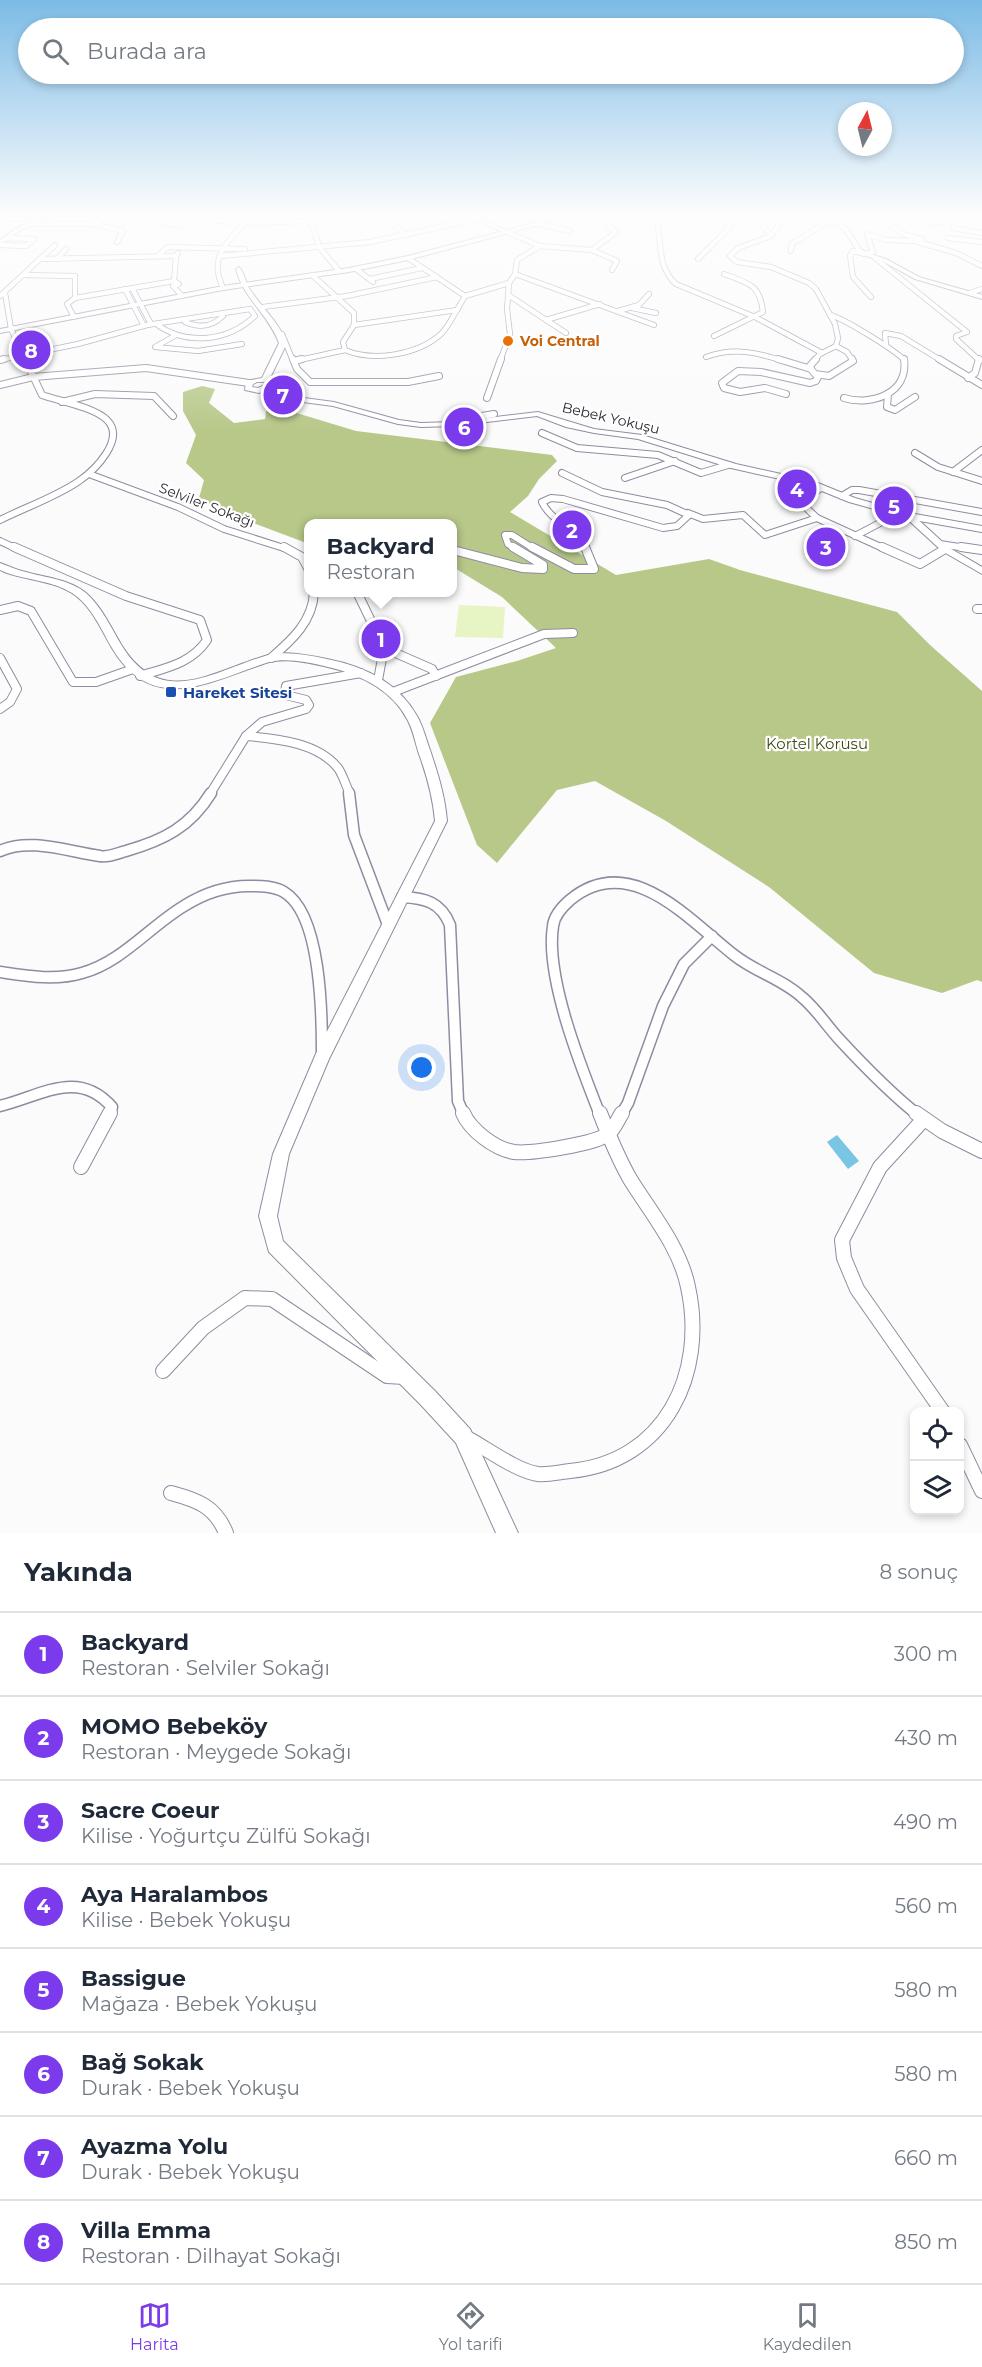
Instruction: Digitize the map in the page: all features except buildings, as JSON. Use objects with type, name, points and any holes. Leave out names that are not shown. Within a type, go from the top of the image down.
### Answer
[{"type":"main road","points":[[0,331],[223,288]]},
{"type":"street","points":[[75,288],[75,298]]},
{"type":"street","points":[[74,317],[67,304],[75,298],[137,288]]},
{"type":"street","points":[[174,288],[182,296]]},
{"type":"street","points":[[247,288],[280,331],[297,369],[310,382],[408,382],[439,376]]},
{"type":"street","points":[[326,288],[354,313],[354,325],[343,342],[345,350]]},
{"type":"street","points":[[262,307],[389,288]]},
{"type":"street","points":[[452,288],[465,296]]},
{"type":"street","points":[[294,361],[345,350],[352,354],[377,356],[397,353],[417,346],[438,336],[465,296],[496,288]]},
{"type":"street","points":[[487,398],[510,334],[507,309],[509,288]]},
{"type":"street","points":[[553,288],[654,325]]},
{"type":"street","points":[[684,288],[755,317],[822,352]]},
{"type":"street","points":[[714,336],[763,312],[761,296],[753,288]]},
{"type":"street","points":[[814,288],[830,315],[838,338],[836,346]]},
{"type":"street","points":[[861,288],[872,297]]},
{"type":"street","points":[[912,288],[967,332],[956,336],[956,339],[980,360],[975,373],[968,378]]},
{"type":"street","points":[[951,288],[982,297]]},
{"type":"street","points":[[129,289],[150,325],[176,335],[197,338],[230,334],[250,323],[255,316],[249,309]]},
{"type":"street","points":[[970,293],[982,289]]},
{"type":"street","points":[[249,309],[252,294]]},
{"type":"street","points":[[618,311],[639,305],[649,294]]},
{"type":"street","points":[[508,295],[566,333]]},
{"type":"street","points":[[0,305],[3,298]]},
{"type":"street","points":[[0,520],[78,482],[89,474],[110,449],[113,433],[108,421],[87,410],[42,395],[11,329],[3,298]]},
{"type":"street","points":[[546,320],[600,304]]},
{"type":"street","points":[[630,308],[656,313]]},
{"type":"street","points":[[0,360],[78,344],[150,325],[183,320],[189,324],[207,325],[221,319],[223,316],[221,314],[249,309]]},
{"type":"street","points":[[354,325],[457,310]]},
{"type":"street","points":[[830,315],[846,320],[906,360],[906,372],[897,387],[888,394],[862,403],[844,398]]},
{"type":"street","points":[[265,380],[283,343],[280,331]]},
{"type":"street","points":[[886,345],[885,333],[901,336],[982,386]]},
{"type":"street","points":[[176,335],[155,347],[177,352],[217,351],[242,344]]},
{"type":"street","points":[[811,369],[809,367],[822,352],[836,346]]},
{"type":"street","points":[[706,357],[715,352],[749,351],[811,369],[819,375],[835,374],[853,361],[847,352],[836,346]]},
{"type":"street","points":[[0,385],[33,377],[146,368],[249,383],[265,380],[272,383],[267,389]]},
{"type":"street","points":[[786,394],[762,387],[743,393],[732,392],[724,388],[722,383],[738,371],[761,372],[807,383],[814,382],[819,375]]},
{"type":"street","name":"Bebek Yokuşu","points":[[249,383],[247,386],[250,389],[267,389],[280,397],[334,404],[398,422],[421,425],[487,422],[538,414],[594,431],[639,436],[728,465],[793,478],[842,496],[909,516]]},
{"type":"street","points":[[62,402],[95,394],[154,396],[173,416]]},
{"type":"street","points":[[888,394],[887,407],[896,410],[915,397]]},
{"type":"street","points":[[454,424],[463,419],[494,414]]},
{"type":"street","points":[[542,433],[577,448],[658,455],[704,473],[728,465]]},
{"type":"street","points":[[953,472],[982,450]]},
{"type":"street","points":[[915,453],[921,460],[982,481]]},
{"type":"street","points":[[625,478],[675,461]]},
{"type":"street","points":[[562,473],[602,492],[667,505],[703,519],[743,515],[765,535],[817,518]]},
{"type":"street","name":"Selviler Sokağı","points":[[89,474],[178,507],[224,529],[280,545],[302,557],[304,561]]},
{"type":"street","points":[[821,488],[800,502],[817,518],[920,564],[942,547],[982,550]]},
{"type":"street","points":[[842,496],[852,490],[859,490],[982,512]]},
{"type":"street","points":[[457,551],[522,568],[543,569],[543,565],[508,544],[505,535],[512,535],[566,567],[586,571],[594,569],[580,537],[546,510],[542,502],[545,500],[556,497],[663,528],[682,523],[689,515],[688,513]]},
{"type":"street","points":[[855,536],[899,513]]},
{"type":"street","points":[[909,516],[982,529]]},
{"type":"street","points":[[909,516],[942,547],[982,571]]},
{"type":"street","points":[[0,541],[126,596],[200,620],[207,640],[201,651],[185,661],[85,685],[73,682],[31,611],[18,606],[0,610]]},
{"type":"street","points":[[0,558],[20,573]]},
{"type":"street","points":[[0,566],[69,586],[85,598],[144,679],[166,686],[207,680],[271,658],[303,658],[334,663],[378,681],[393,692],[412,718],[439,793],[441,821],[322,1054],[281,1154],[268,1216],[275,1246],[408,1377],[463,1436],[507,1533]]},
{"type":"street","points":[[271,658],[308,620],[313,597]]},
{"type":"street","points":[[359,597],[384,648],[378,681]]},
{"type":"street","points":[[393,692],[544,634],[573,633]]},
{"type":"street","points":[[384,648],[432,669],[436,676]]},
{"type":"street","points":[[0,709],[10,702],[17,689],[1,663]]},
{"type":"street","points":[[0,851],[11,846],[57,848],[104,856],[154,843],[181,828],[207,799],[246,736],[262,722],[306,709],[309,705],[306,700],[290,696],[285,692],[286,686],[362,673]]},
{"type":"street","points":[[246,736],[281,740],[315,750],[338,768],[350,794],[354,835],[388,925]]},
{"type":"street","points":[[463,1436],[536,1473],[593,1469],[623,1458],[649,1435],[673,1409],[688,1369],[691,1303],[681,1266],[620,1161],[584,1073],[565,1010],[551,951],[553,923],[567,903],[585,890],[600,884],[616,882],[652,892],[750,967],[797,993],[875,1076],[938,1132],[982,1151]]},
{"type":"street","points":[[0,972],[59,980],[94,970],[120,954],[181,908],[210,891],[242,885],[270,887],[288,895],[301,911],[314,947],[321,1007],[322,1054]]},
{"type":"street","points":[[402,897],[422,898],[446,912],[450,926],[458,1101],[466,1120],[484,1139],[513,1152],[575,1146],[609,1134],[628,1103],[663,1006],[684,964],[712,936]]},
{"type":"street","points":[[0,1106],[72,1085],[90,1087],[104,1094],[112,1107],[108,1120],[81,1167]]},
{"type":"street","points":[[924,1119],[880,1167],[842,1240],[844,1258],[857,1289],[940,1407]]},
{"type":"street","points":[[162,1371],[203,1328],[245,1298],[272,1299],[387,1376],[408,1377]]},
{"type":"street","points":[[964,1453],[982,1491]]},
{"type":"street","points":[[171,1493],[212,1507],[223,1522],[226,1533]]},
{"type":"green space","name":"Kortel Korusu","points":[[202,386],[215,389],[209,403],[234,423],[265,419],[266,411],[290,411],[356,431],[552,455],[557,461],[539,479],[528,496],[510,512],[616,575],[709,559],[740,570],[897,612],[982,691],[982,982],[977,980],[942,993],[874,973],[769,887],[666,821],[595,781],[557,790],[497,863],[477,845],[430,723],[456,677],[556,648],[502,597],[457,569],[457,519],[304,519],[304,542],[224,512],[199,498],[204,480],[186,463],[196,435],[183,411],[183,392]]},
{"type":"green space","points":[[459,605],[505,607],[503,638],[455,637]]},
{"type":"water","points":[[837,1135],[859,1161],[848,1169],[827,1142]]},
{"type":"place","name":"Voi Central","points":[[508,341]]},
{"type":"place","name":"Villa Emma","points":[[31,350]]},
{"type":"place","name":"Ayazma Yolu","points":[[283,395]]},
{"type":"place","name":"Bağ Sokak","points":[[464,427]]},
{"type":"place","name":"Aya Haralambos","points":[[797,489]]},
{"type":"place","name":"Bassigue","points":[[894,506]]},
{"type":"place","name":"MOMO Bebeköy","points":[[572,530]]},
{"type":"place","name":"Sacre Coeur","points":[[826,547]]},
{"type":"place","name":"Backyard","points":[[381,639]]},
{"type":"place","name":"Hareket Sitesi","points":[[171,692]]}]
